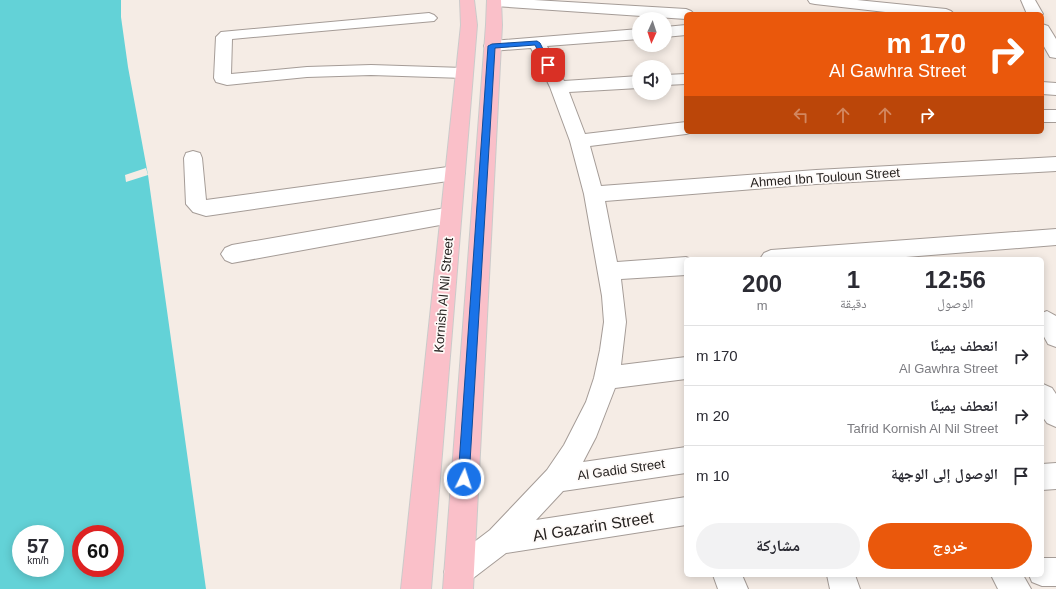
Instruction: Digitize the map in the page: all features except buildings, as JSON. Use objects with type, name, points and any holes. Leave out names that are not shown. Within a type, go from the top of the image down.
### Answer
[{"type":"main road","name":"Kornish Al Nil Street","points":[[416,589],[469,25],[467,0]]},
{"type":"main road","points":[[458,580],[494,1]]},
{"type":"street","points":[[815,0],[927,12]]},
{"type":"street","points":[[1028,0],[1034,12]]},
{"type":"street","points":[[494,1],[684,14]]},
{"type":"street","points":[[429,18],[227,35],[224,37],[222,78],[227,80],[307,72],[371,70],[464,73]]},
{"type":"street","points":[[1044,24],[1056,26]]},
{"type":"street","points":[[672,31],[684,30]]},
{"type":"street","points":[[1044,32],[1056,53]]},
{"type":"street","points":[[492,46],[632,35]]},
{"type":"street","points":[[458,580],[500,540],[556,479],[573,454],[588,428],[598,403],[606,378],[612,350],[615,322],[614,296],[594,194],[579,141],[559,87],[537,43]]},
{"type":"street","points":[[1044,61],[1056,63]]},
{"type":"street","points":[[672,80],[684,79]]},
{"type":"street","points":[[559,87],[632,82]]},
{"type":"street","points":[[1044,88],[1056,89]]},
{"type":"street","points":[[1044,116],[1056,116]]},
{"type":"street","points":[[579,141],[684,128]]},
{"type":"street","points":[[193,158],[196,204],[206,208],[455,173]]},
{"type":"street","name":"Ahmed Ibn Touloun Street","points":[[594,194],[816,177],[1056,164]]},
{"type":"street","points":[[232,254],[451,215]]},
{"type":"street","points":[[797,257],[1056,237]]},
{"type":"street","points":[[609,271],[684,266]]},
{"type":"street","points":[[606,378],[684,368]]},
{"type":"street","name":"Al Gadid Street","points":[[556,479],[684,460]]},
{"type":"street","points":[[1044,477],[1056,476]]},
{"type":"street","name":"Al Gazarin Street","points":[[500,540],[684,511]]},
{"type":"street","points":[[1044,572],[1056,572]]},
{"type":"street","points":[[728,577],[733,589]]},
{"type":"street","points":[[842,577],[845,589]]},
{"type":"street","points":[[1007,577],[1016,589]]},
{"type":"water","points":[[0,0],[121,0],[121,17],[128,67],[148,175],[206,589],[0,589]]},
{"type":"pier","points":[[146,168],[148,175],[126,182],[125,175]]},
{"type":"route","points":[[464,479],[492,46],[537,43],[548,65]]}]
